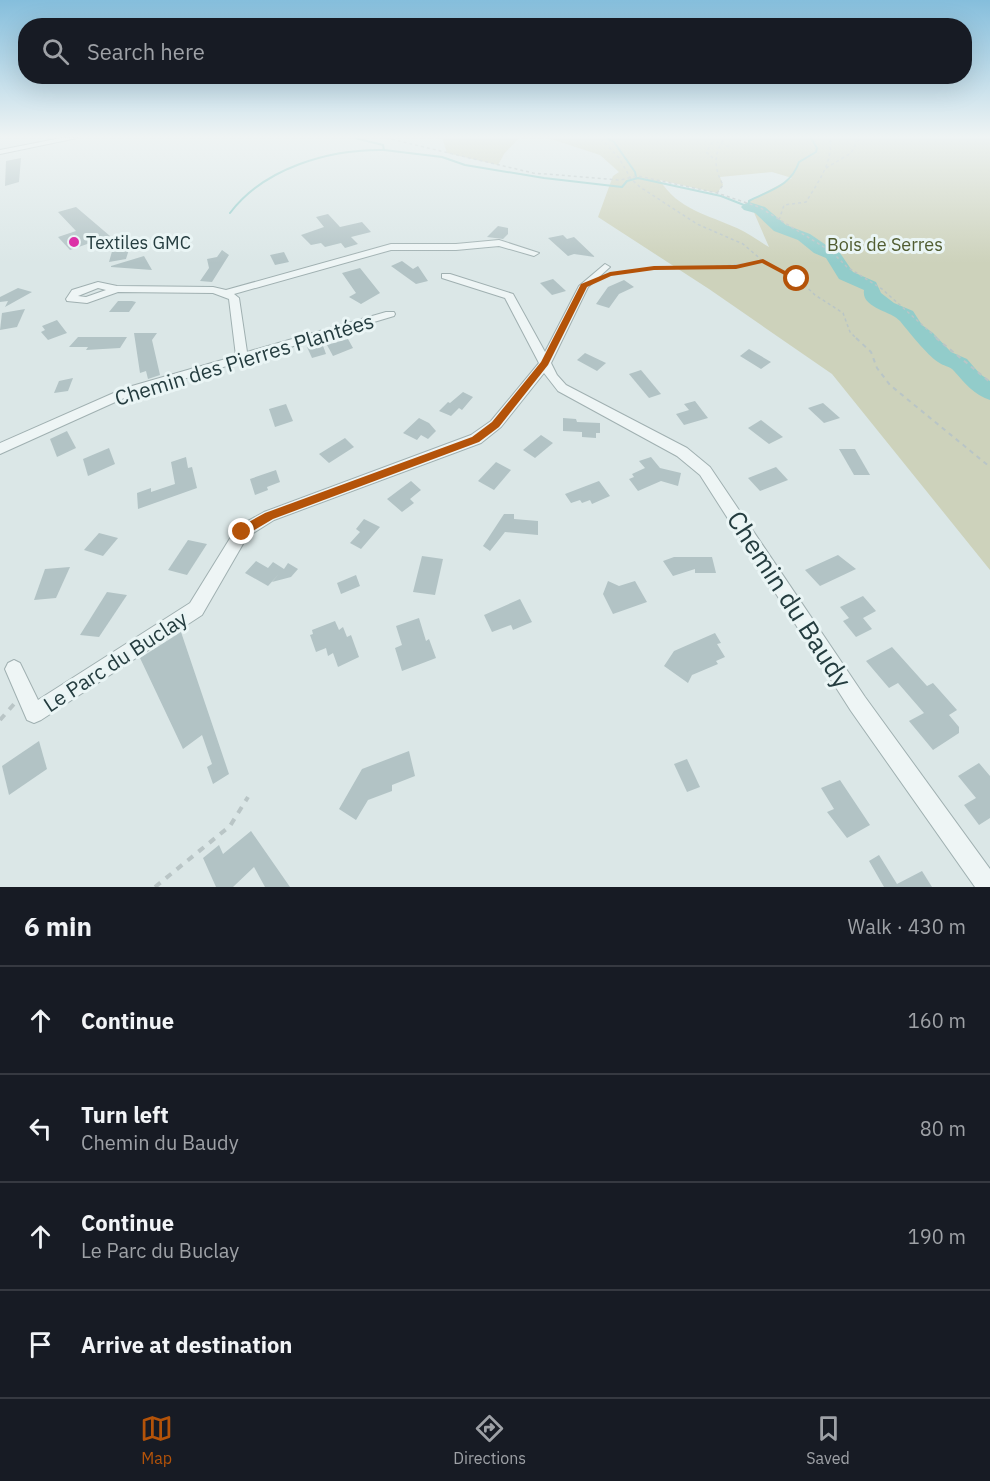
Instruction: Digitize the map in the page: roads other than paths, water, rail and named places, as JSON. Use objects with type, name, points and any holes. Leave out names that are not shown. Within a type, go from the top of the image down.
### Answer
[{"type":"street","points":[[226,293],[391,247],[456,247],[499,243],[534,253]]},
{"type":"street","points":[[545,363],[584,286],[607,270]]},
{"type":"street","name":"Chemin du Baudy","points":[[446,276],[509,296],[552,377],[562,388],[682,452],[705,471],[758,548],[858,704],[989,887]]},
{"type":"street","points":[[117,289],[213,290],[226,293],[234,298],[242,357]]},
{"type":"street","name":"Chemin des Pierres Plantées","points":[[0,449],[129,391],[390,314]]},
{"type":"street","name":"Le Parc du Buclay","points":[[14,669],[34,713],[196,609],[242,532],[269,516],[476,439],[496,424],[545,363]]},
{"type":"waterway","points":[[230,213],[244,197],[269,179]]},
{"type":"waterway","points":[[556,179],[622,187],[627,181],[633,179]]},
{"type":"waterway","points":[[644,179],[721,196],[749,207],[749,201],[788,179]]},
{"type":"waterway","points":[[749,207],[760,210],[780,228],[804,237],[820,249],[832,254],[843,268],[845,275],[870,286],[873,290],[872,294],[887,307],[906,315],[915,329],[926,337],[944,357],[960,364],[972,379],[990,392]]},
{"type":"place","name":"Textiles GMC","points":[[74,242]]},
{"type":"park label","name":"Bois de Serres","points":[[885,244]]}]
